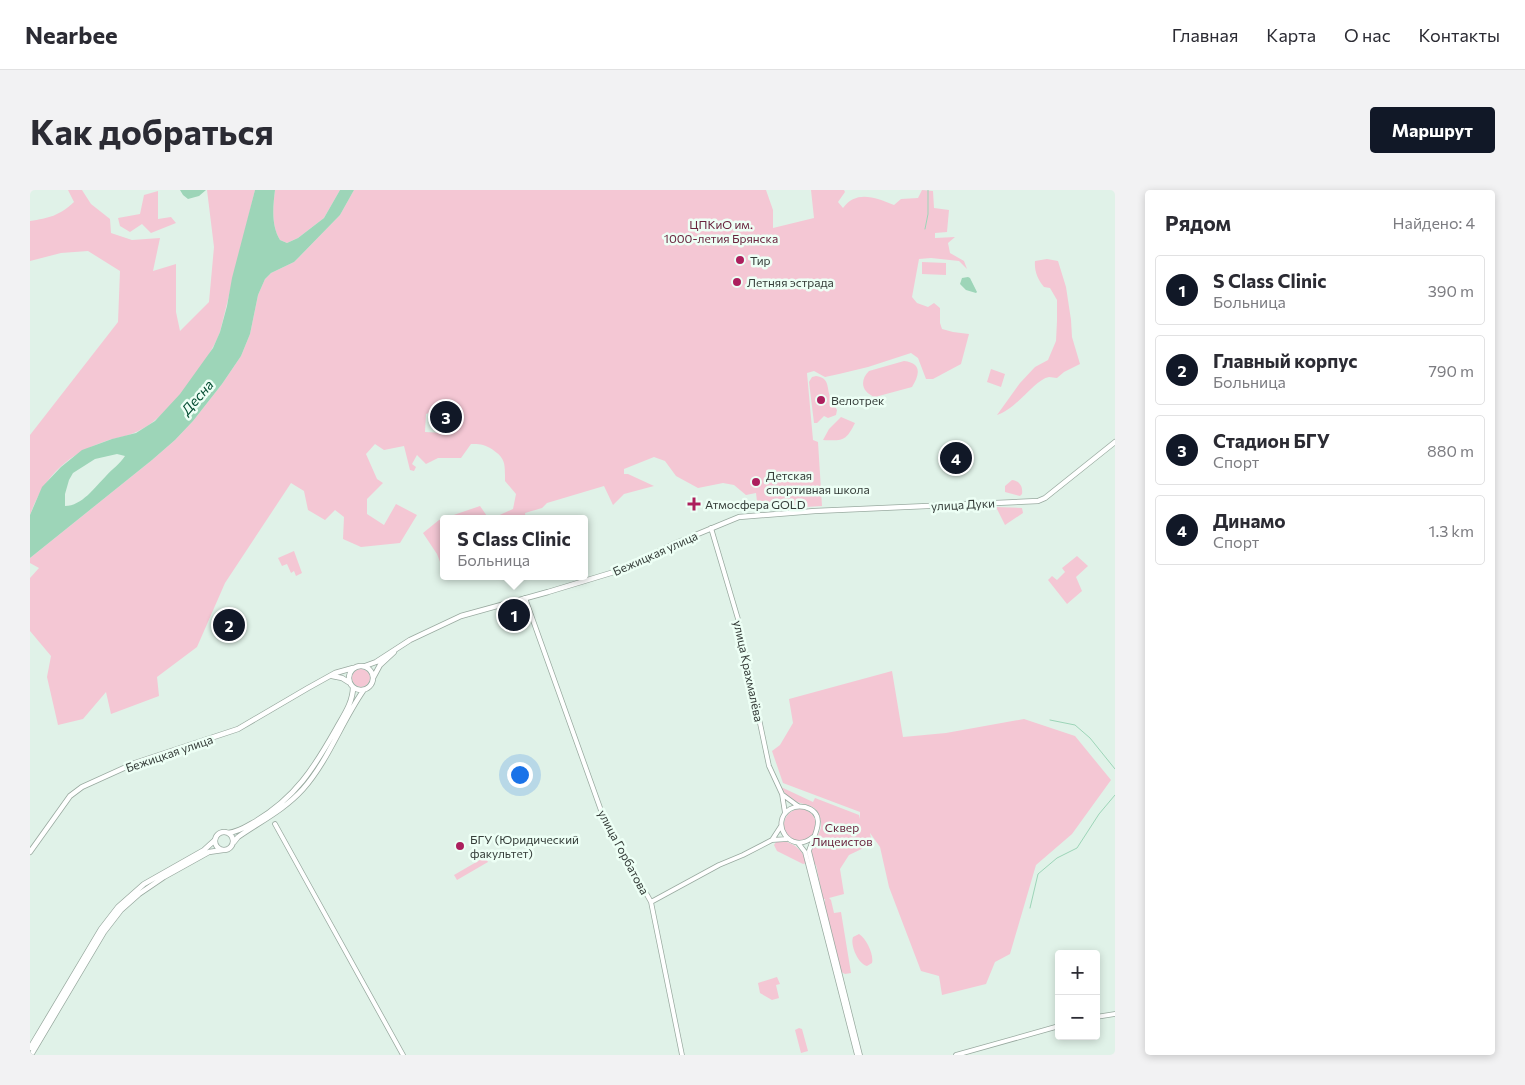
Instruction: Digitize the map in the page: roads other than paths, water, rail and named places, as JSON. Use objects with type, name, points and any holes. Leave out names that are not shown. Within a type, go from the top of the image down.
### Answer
[{"type":"main road","name":"улица Дуки","points":[[791,513],[1038,501],[1045,498],[1115,442]]},
{"type":"main road","name":"Бежицкая улица","points":[[588,580],[624,569],[649,555],[739,517],[791,513]]},
{"type":"main road","name":"улица Крахмалёва","points":[[711,528],[738,619],[769,766],[782,794],[785,814],[781,826],[772,840]]},
{"type":"main road","name":"Бежицкая улица","points":[[434,629],[461,616],[586,580]]},
{"type":"main road","name":"улица Горбатова","points":[[525,598],[603,816],[651,902],[682,1055]]},
{"type":"main road","points":[[31,1055],[109,917],[136,891],[204,850],[220,833],[237,831],[266,815],[283,802],[299,786],[314,766],[344,714],[350,702],[352,686],[350,674],[353,668],[376,662],[410,640],[434,629]]},
{"type":"main road","points":[[30,1048],[90,951],[113,920],[138,894],[209,852],[231,848],[242,834],[276,813],[303,789],[324,759],[363,692],[369,688],[380,665],[395,652],[434,629]]},
{"type":"main road","points":[[365,666],[371,671],[373,678]]},
{"type":"main road","name":"Бежицкая улица","points":[[30,852],[70,796],[82,787],[135,763],[238,729],[335,673],[353,668]]},
{"type":"main road","points":[[329,677],[338,676],[363,692]]},
{"type":"main road","points":[[782,794],[790,802],[808,808],[817,817],[818,826],[807,851],[859,1055]]},
{"type":"main road","points":[[785,814],[791,808],[799,806]]},
{"type":"main road","points":[[275,824],[403,1055]]},
{"type":"main road","points":[[781,826],[787,838],[798,843],[807,851],[859,1055]]},
{"type":"main road","points":[[228,833],[232,836],[234,842]]},
{"type":"main road","points":[[651,902],[718,865],[772,840],[787,838]]},
{"type":"main road","points":[[798,843],[805,843],[813,838]]},
{"type":"main road","points":[[215,840],[218,848],[223,850]]},
{"type":"main road","points":[[1100,1016],[1115,1014]]},
{"type":"main road","points":[[956,1055],[1055,1027]]},
{"type":"water","points":[[180,190],[206,190],[199,196],[188,199]]},
{"type":"water","name":"Десна","points":[[255,190],[275,190],[273,209],[275,229],[280,240],[287,243],[298,238],[324,218],[340,190],[354,190],[340,215],[294,262],[271,273],[265,279],[258,295],[250,334],[241,356],[193,421],[152,460],[30,558],[30,515],[42,487],[61,467],[82,450],[136,433],[155,421],[180,394],[213,348],[220,332]],"holes":[[[117,454],[125,456],[88,495],[77,503],[65,506],[65,494],[73,473],[95,459]]]},
{"type":"water","points":[[968,277],[976,293],[966,290],[960,284],[962,278]]},
{"type":"waterway","points":[[925,229],[928,214],[928,190]]},
{"type":"waterway","points":[[1050,720],[1075,725],[1090,738],[1115,769]]},
{"type":"waterway","points":[[1030,908],[1038,874],[1057,858],[1077,848],[1099,814],[1115,795]]},
{"type":"place","name":"Тир","points":[[740,260]]},
{"type":"place","name":"Летняя эстрада","points":[[737,282]]},
{"type":"place","name":"Велотрек","points":[[821,400]]},
{"type":"place","name":"Стадион БГУ","points":[[446,417]]},
{"type":"place","name":"Динамо","points":[[956,458]]},
{"type":"place","name":"Детская спортивная школа","points":[[756,482]]},
{"type":"place","name":"Атмосфера GOLD","points":[[694,504]]},
{"type":"place","name":"S Class Clinic","points":[[514,615]]},
{"type":"place","name":"Главный корпус","points":[[229,625]]},
{"type":"place","name":"БГУ (Юридический факультет)","points":[[460,846]]},
{"type":"park label","name":"ЦПКиО им. 1000-летия Брянска","points":[[721,231]]},
{"type":"park label","name":"Сквер Лицеистов","points":[[842,834]]}]
